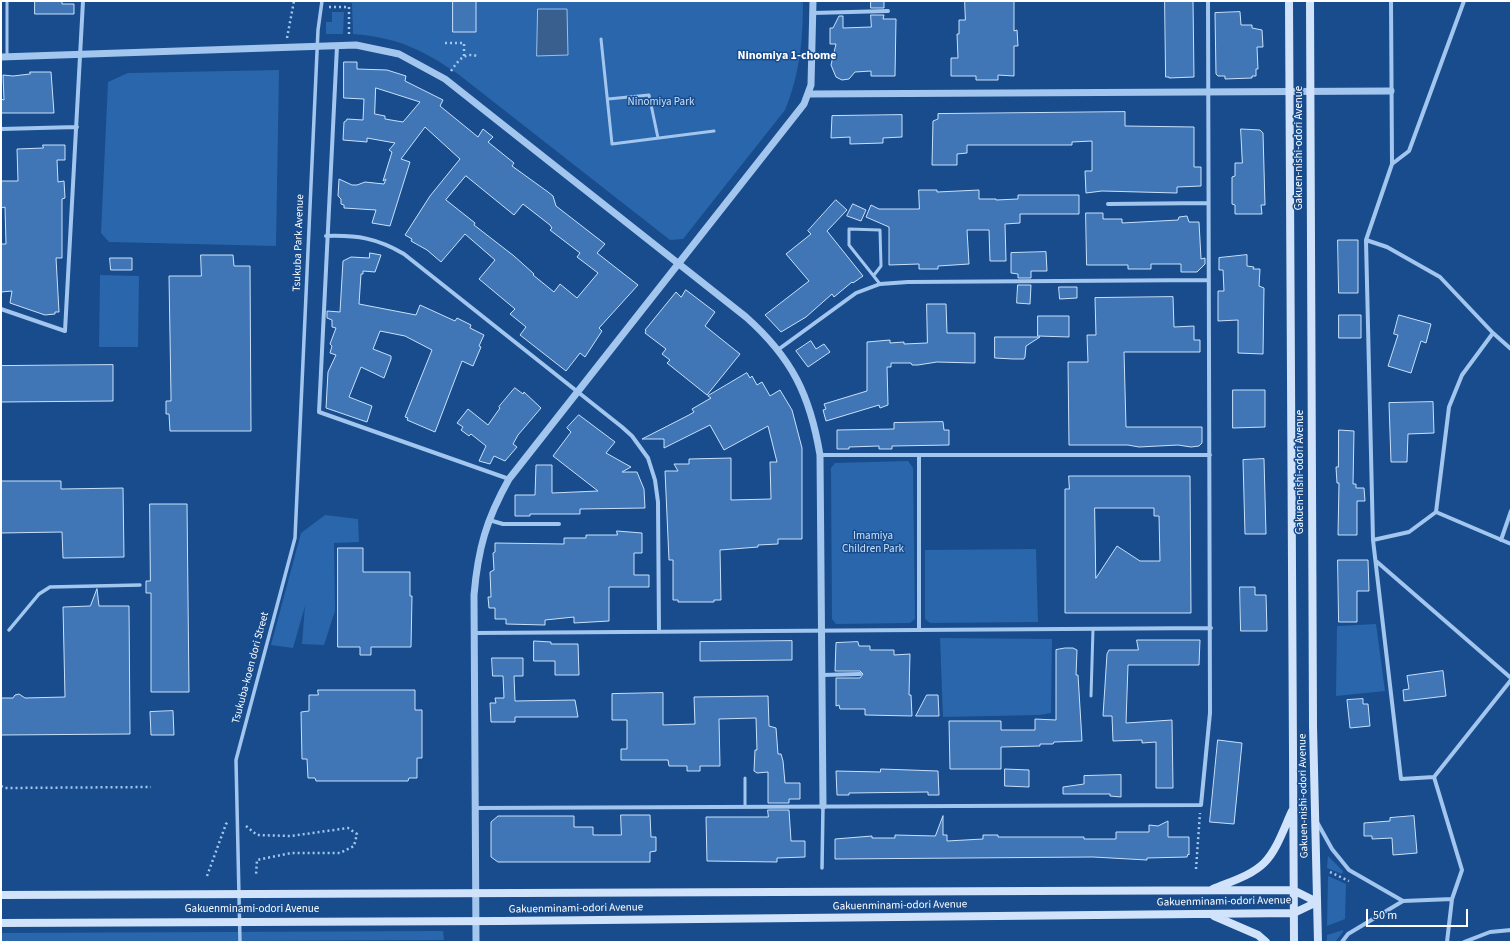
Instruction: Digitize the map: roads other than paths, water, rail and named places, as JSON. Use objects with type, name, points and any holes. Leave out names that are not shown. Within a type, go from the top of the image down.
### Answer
[{"type":"main road","name":"Gakuen-nishi-odori Avenue","points":[[1289,1],[1294,942]]},
{"type":"main road","name":"Gakuen-nishi-odori Avenue","points":[[1310,1],[1313,726],[1318,942]]},
{"type":"main road","points":[[1211,890],[1242,876],[1263,863],[1280,837],[1293,808]]},
{"type":"main road","name":"Gakuenminami-odori Avenue","points":[[1,896],[1294,890],[1317,902]]},
{"type":"main road","name":"Gakuenminami-odori Avenue","points":[[1,923],[476,921],[1294,913],[1317,902]]},
{"type":"main road","points":[[1210,914],[1252,932],[1266,942]]},
{"type":"street","points":[[1,309],[65,332],[83,1]]},
{"type":"street","name":"Tsukuba Park Avenue","points":[[298,487],[318,62],[318,34],[322,1]]},
{"type":"street","points":[[476,942],[476,633],[474,595],[480,549],[489,520],[509,480],[798,113],[809,94],[812,62],[813,1]]},
{"type":"street","points":[[476,808],[1201,805],[1210,712],[1211,628],[1208,1]]},
{"type":"street","points":[[1376,561],[1511,679],[1434,777],[1401,779],[1373,540],[1366,240],[1392,164],[1391,1]]},
{"type":"street","points":[[1392,164],[1409,151],[1464,1]]},
{"type":"street","points":[[813,13],[888,11]]},
{"type":"street","points":[[4,57],[337,46],[374,47],[399,54],[445,79],[746,317],[779,349],[809,404],[820,455],[823,806],[822,868]]},
{"type":"street","points":[[337,46],[326,236],[319,412],[509,480]]},
{"type":"street","points":[[809,94],[1310,90],[1391,91]]},
{"type":"street","points":[[1,129],[77,127]]},
{"type":"street","points":[[1108,204],[1208,203]]},
{"type":"street","points":[[326,236],[349,236],[377,240],[404,254],[578,391],[632,436],[648,458],[652,468],[658,502],[659,632]]},
{"type":"street","points":[[1366,240],[1387,247],[1440,277],[1493,333],[1511,349]]},
{"type":"street","points":[[779,349],[856,293],[880,284],[946,281],[1209,280]]},
{"type":"street","points":[[1373,540],[1409,532],[1436,512],[1450,408],[1462,375],[1493,333]]},
{"type":"street","points":[[820,455],[1210,455]]},
{"type":"street","points":[[919,455],[919,630]]},
{"type":"street","name":"Tsukuba-koen dori Street","points":[[240,942],[236,760],[295,538],[298,487]]},
{"type":"street","points":[[1500,540],[1511,511]]},
{"type":"street","points":[[1436,512],[1511,544]]},
{"type":"street","points":[[489,520],[503,524],[560,524]]},
{"type":"street","points":[[9,630],[39,594],[50,587],[140,586]]},
{"type":"street","points":[[476,633],[1211,628]]},
{"type":"street","points":[[822,675],[860,674]]},
{"type":"street","points":[[1434,777],[1462,870],[1452,899],[1447,942]]},
{"type":"street","points":[[1315,820],[1332,849],[1349,870],[1403,901]]},
{"type":"street","points":[[1342,942],[1348,934],[1403,901],[1452,899]]},
{"type":"street","points":[[1464,942],[1490,932],[1511,930]]},
{"type":"lane","points":[[4,57],[7,1]]},
{"type":"lane","points":[[601,39],[612,144],[714,131]]},
{"type":"lane","points":[[608,99],[649,95],[658,138]]},
{"type":"lane","points":[[874,275],[881,266],[880,230],[849,229],[848,245],[880,284]]},
{"type":"lane","points":[[1091,696],[1093,629]]},
{"type":"lane","points":[[745,778],[745,806]]},
{"type":"district","name":"Ninomiya 1-chome","points":[[787,56]]},
{"type":"park label","name":"Ninomiya Park","points":[[661,103]]},
{"type":"park label","name":"Imamiya Children Park","points":[[873,543]]}]
